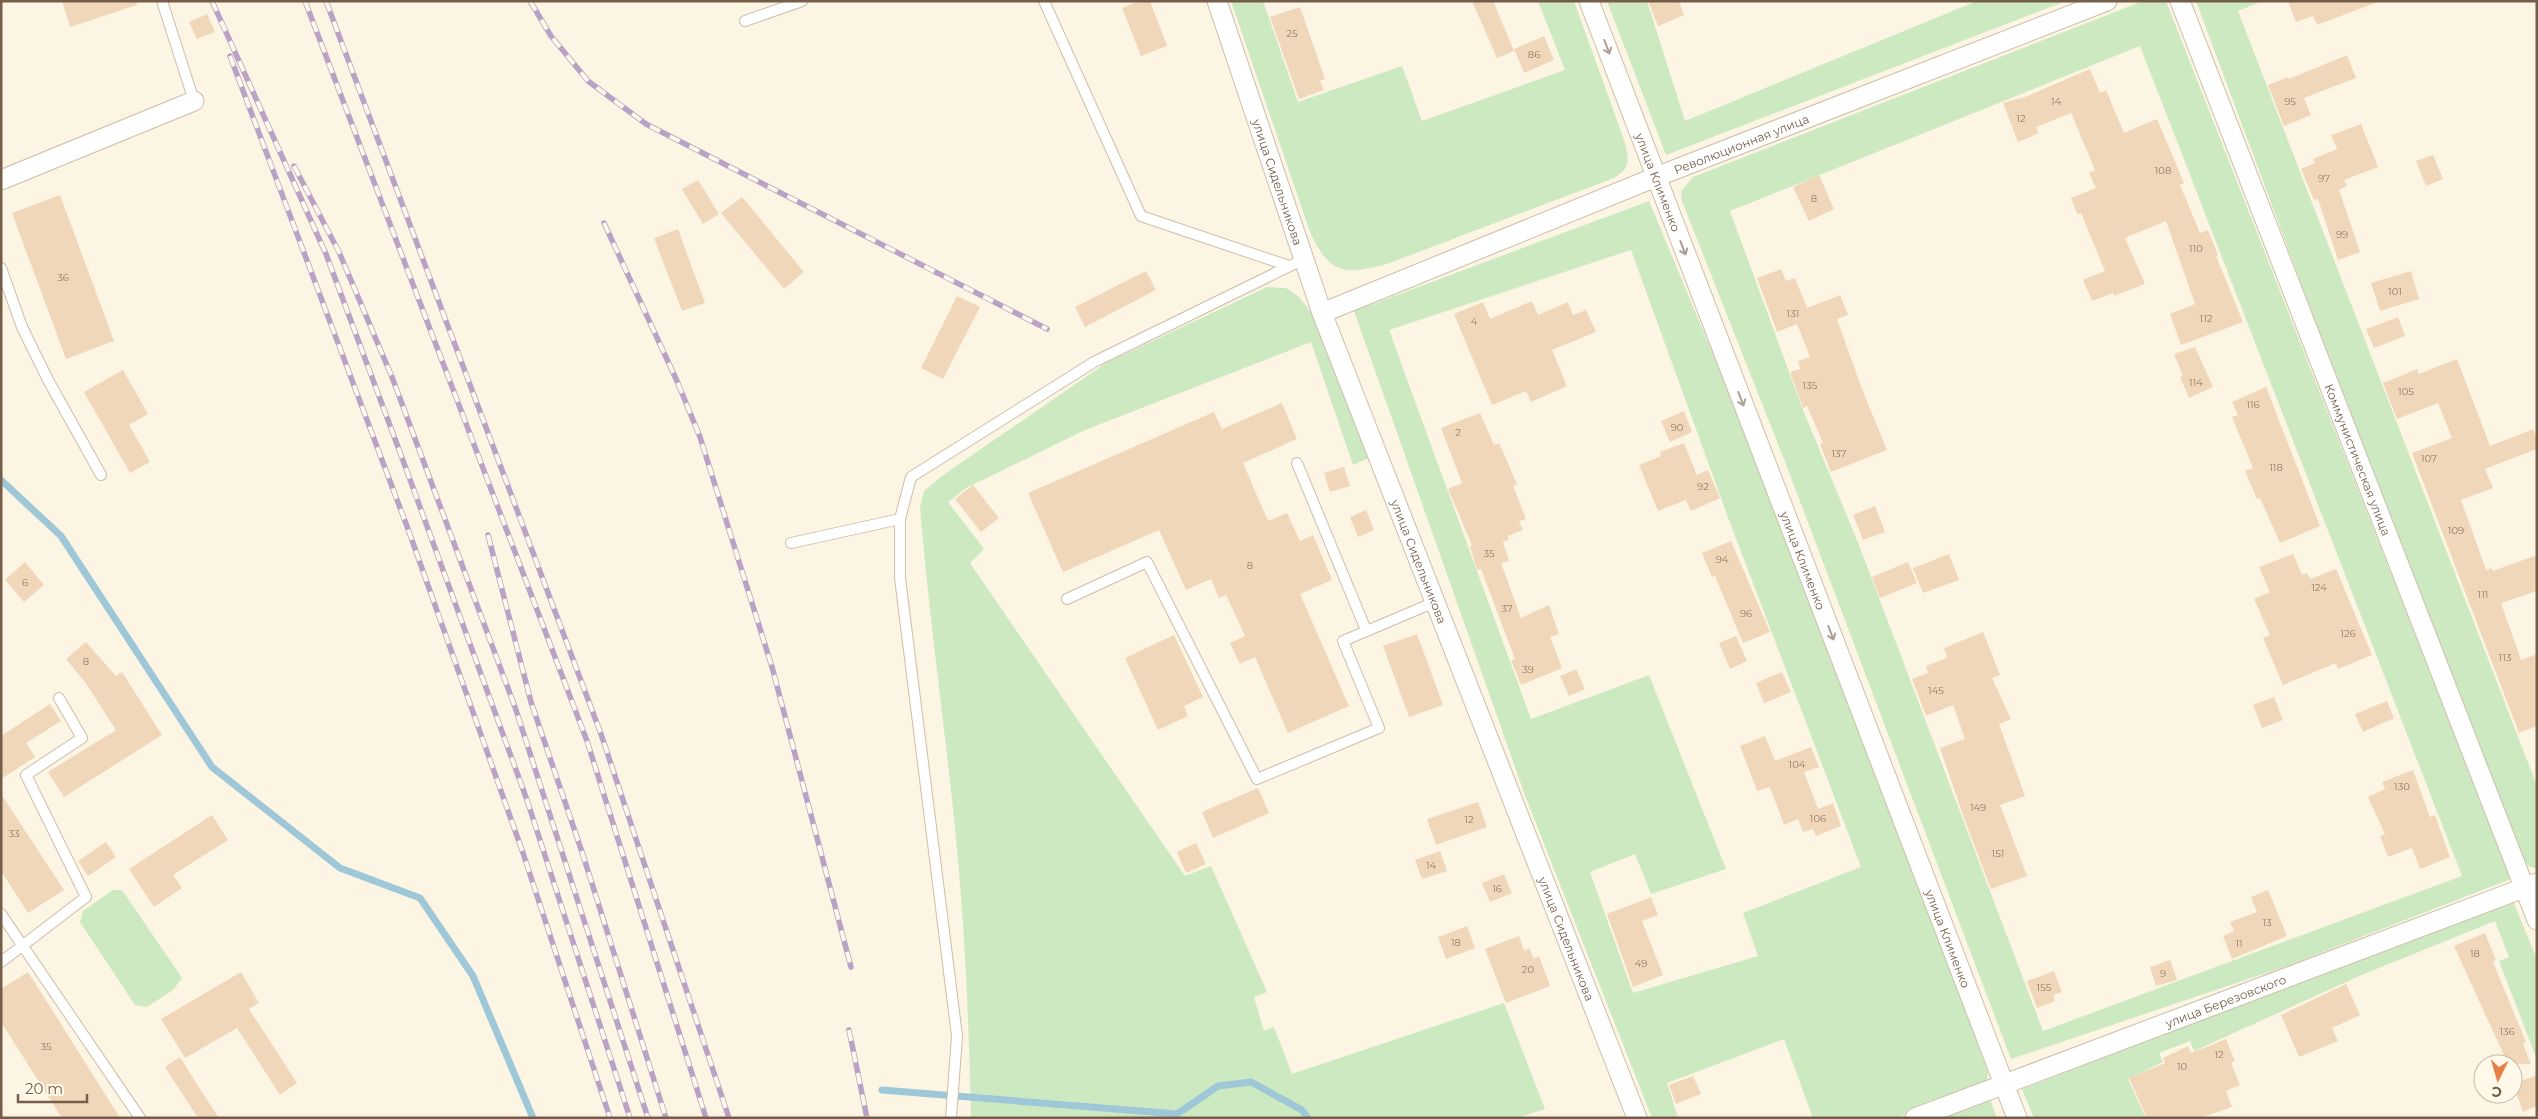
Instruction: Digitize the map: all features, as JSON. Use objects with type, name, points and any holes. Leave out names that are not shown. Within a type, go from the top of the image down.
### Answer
[{"type":"street","name":"улица Сидельникова","points":[[1217,1],[1296,262],[1322,313],[1637,1118]]},
{"type":"street","name":"улица Клименко","points":[[1590,1],[2018,1118]]},
{"type":"street","name":"Революционная улица","points":[[1322,313],[1656,177],[2107,1]]},
{"type":"street","name":"Коммунистическая улица","points":[[2180,1],[2530,886],[2537,920]]},
{"type":"street","points":[[1,180],[194,101]]},
{"type":"street","name":"улица Березовского","points":[[1915,1118],[2530,886]]},
{"type":"lane","points":[[162,1],[194,101]]},
{"type":"lane","points":[[746,21],[802,1]]},
{"type":"lane","points":[[1044,1],[1141,216],[1296,262]]},
{"type":"lane","points":[[952,1118],[957,1036],[900,578],[900,519],[911,477],[1094,362],[1296,262]]},
{"type":"lane","points":[[1,268],[22,327],[101,475]]},
{"type":"lane","points":[[1297,463],[1366,630]]},
{"type":"lane","points":[[791,543],[900,519]]},
{"type":"lane","points":[[1067,599],[1147,562],[1257,779],[1379,728],[1342,640],[1435,602]]},
{"type":"lane","points":[[1,962],[24,947],[86,897],[26,775],[82,738],[59,698]]},
{"type":"lane","points":[[1,914],[140,1118]]},
{"type":"green space","points":[[1231,1],[1263,1],[1298,102],[1402,66],[1422,121],[1565,70],[1538,1],[1574,1],[1624,140],[1628,162],[1624,170],[1614,178],[1387,264],[1360,270],[1340,268],[1324,257],[1310,232]]},
{"type":"green space","points":[[1607,1],[1647,1],[1685,121],[1977,1],[2066,1],[1666,155]]},
{"type":"green space","points":[[2143,1],[2166,1],[2511,879],[2284,967],[2011,1059],[1787,467],[1682,201],[1681,191],[1693,177]],"holes":[[[2140,46],[2462,876],[2043,1031],[1859,545],[1803,410],[1730,211]]]},
{"type":"green space","points":[[2196,1],[2263,1],[2238,11],[2537,786],[2537,869],[2528,866],[2522,855],[2311,310]]},
{"type":"green space","points":[[1649,201],[1778,510],[1988,1072],[1987,1081],[1980,1086],[1896,1118],[1813,1118],[1784,1039],[1667,1083],[1678,1118],[1652,1118],[1526,798],[1354,311]],"holes":[[[1631,250],[1729,520],[1861,867],[1743,913],[1758,956],[1633,993],[1590,872],[1635,854],[1651,894],[1726,869],[1649,675],[1531,719],[1389,330]]]},
{"type":"green space","points":[[1267,287],[1286,288],[1299,297],[1316,319],[1369,458],[1353,465],[1311,342],[1085,430],[966,488],[948,502],[984,549],[970,563],[1185,876],[1211,866],[1267,992],[1254,997],[1264,1031],[1274,1027],[1292,1074],[1504,1003],[1545,1109],[1518,1118],[971,1118],[962,907],[952,796],[932,631],[920,507],[924,491],[946,473],[1106,363]]},
{"type":"green space","points":[[113,890],[122,890],[182,978],[173,990],[147,1007],[135,1005],[80,922],[83,911]]},
{"type":"green space","points":[[2513,901],[2537,959],[2537,1060],[2499,961],[2509,957],[2495,921],[2364,974],[2194,1051],[2190,1041],[2159,1053],[2163,1062],[2128,1079],[2146,1118],[2034,1118],[2022,1089]]},
{"type":"green space","points":[[1990,1099],[1997,1118],[1941,1118]]},
{"type":"building","points":[[62,1],[136,1],[137,5],[70,27]]},
{"type":"building","points":[[1139,1],[1150,1],[1167,46],[1141,56],[1122,8]]},
{"type":"building","points":[[1472,1],[1493,1],[1514,51],[1497,58]]},
{"type":"building","points":[[1648,1],[1679,1],[1684,15],[1658,26]]},
{"type":"building","points":[[2288,1],[2374,1],[2375,3],[2317,25],[2313,16],[2296,22]]},
{"type":"building","points":[[1300,7],[1325,79],[1320,81],[1324,90],[1299,99],[1270,17]]},
{"type":"building","points":[[207,14],[215,32],[197,39],[189,22]]},
{"type":"building","points":[[1544,36],[1554,60],[1524,73],[1514,49]]},
{"type":"building","points":[[2347,55],[2356,78],[2304,98],[2311,115],[2284,126],[2268,85],[2288,77],[2289,79]]},
{"type":"building","points":[[2090,69],[2100,93],[2106,90],[2124,133],[2157,119],[2184,183],[2180,185],[2200,233],[2208,230],[2218,255],[2216,256],[2243,322],[2181,345],[2170,314],[2195,304],[2166,221],[2125,238],[2145,284],[2114,296],[2113,293],[2092,301],[2083,280],[2105,271],[2081,213],[2077,214],[2071,198],[2096,188],[2089,173],[2095,170],[2071,113],[2036,127],[2039,133],[2018,142],[2003,103],[2025,97]]},
{"type":"building","points":[[2361,124],[2378,167],[2344,180],[2347,186],[2339,190],[2360,252],[2338,260],[2318,199],[2314,200],[2301,169],[2315,163],[2313,159],[2337,149],[2331,135]]},
{"type":"building","points":[[2433,155],[2443,179],[2426,186],[2416,161]]},
{"type":"building","points":[[1819,175],[1834,209],[1809,221],[1793,187]]},
{"type":"building","points":[[698,180],[719,214],[703,224],[682,189]]},
{"type":"building","points":[[60,195],[114,341],[66,359],[12,213]]},
{"type":"building","points":[[742,197],[804,272],[784,289],[721,213]]},
{"type":"building","points":[[678,229],[705,303],[682,311],[654,238]]},
{"type":"building","points":[[1781,269],[1786,281],[1795,278],[1807,308],[1840,295],[1848,315],[1837,319],[1862,389],[1887,450],[1831,472],[1820,444],[1823,443],[1807,406],[1803,408],[1790,372],[1800,369],[1798,361],[1810,357],[1797,324],[1777,332],[1757,278]]},
{"type":"building","points":[[1146,271],[1156,290],[1085,327],[1075,307]]},
{"type":"building","points":[[2411,271],[2419,299],[2380,311],[2371,283]]},
{"type":"building","points":[[957,296],[980,307],[943,379],[921,368]]},
{"type":"building","points":[[1532,301],[1538,315],[1568,302],[1573,315],[1586,310],[1596,332],[1552,350],[1567,386],[1531,402],[1526,391],[1492,405],[1454,314],[1483,302],[1490,319]]},
{"type":"building","points":[[2398,317],[2405,336],[2374,348],[2366,329]]},
{"type":"building","points":[[2195,347],[2213,387],[2189,398],[2180,377],[2183,376],[2174,354]]},
{"type":"building","points":[[2457,359],[2490,446],[2533,429],[2537,439],[2537,449],[2485,469],[2493,488],[2461,500],[2486,570],[2492,568],[2493,571],[2537,555],[2537,591],[2501,603],[2521,660],[2537,654],[2537,726],[2519,733],[2412,453],[2452,438],[2438,403],[2397,419],[2383,383],[2417,369],[2419,374]]},
{"type":"building","points":[[123,370],[148,414],[129,425],[150,462],[130,473],[84,392]]},
{"type":"building","points":[[2266,387],[2320,526],[2280,543],[2260,498],[2257,499],[2245,471],[2253,468],[2232,417],[2238,415],[2232,402]]},
{"type":"building","points":[[1282,403],[1297,439],[1243,463],[1268,521],[1287,513],[1300,541],[1313,535],[1332,580],[1300,594],[1349,706],[1288,733],[1255,657],[1240,664],[1230,643],[1245,636],[1226,595],[1219,598],[1211,579],[1186,590],[1159,530],[1063,572],[1028,493],[1214,412],[1222,429]]},
{"type":"building","points":[[1684,411],[1692,432],[1670,442],[1661,421]]},
{"type":"building","points":[[1480,413],[1494,445],[1499,443],[1517,484],[1513,486],[1526,519],[1519,521],[1523,530],[1508,536],[1509,540],[1503,542],[1509,561],[1501,563],[1521,618],[1549,605],[1559,634],[1550,637],[1562,668],[1521,685],[1511,660],[1515,659],[1481,569],[1477,570],[1470,546],[1472,545],[1448,489],[1462,483],[1441,428]]},
{"type":"building","points":[[1684,443],[1697,475],[1708,470],[1720,498],[1691,511],[1686,500],[1658,511],[1639,465],[1661,456],[1660,452]]},
{"type":"building","points":[[1344,467],[1350,486],[1330,492],[1324,473]]},
{"type":"building","points":[[973,485],[999,518],[981,532],[955,499]]},
{"type":"building","points":[[1875,506],[1885,532],[1863,540],[1853,515]]},
{"type":"building","points":[[1366,510],[1374,530],[1358,537],[1350,517]]},
{"type":"building","points":[[1731,541],[1770,632],[1743,643],[1715,576],[1712,577],[1702,553]]},
{"type":"building","points":[[1949,554],[1959,580],[1923,593],[1913,568]]},
{"type":"building","points":[[2293,554],[2302,575],[2307,573],[2310,579],[2336,569],[2372,655],[2338,669],[2336,663],[2283,685],[2263,638],[2270,635],[2254,599],[2270,592],[2259,567]]},
{"type":"building","points":[[25,562],[44,585],[24,602],[5,580]]},
{"type":"building","points":[[1908,562],[1917,583],[1880,598],[1872,577]]},
{"type":"building","points":[[1983,632],[2000,675],[1992,678],[2011,719],[1999,724],[2025,796],[2000,805],[2027,876],[1991,889],[1940,748],[1965,739],[1953,705],[1926,716],[1912,679],[1928,673],[1926,666],[1947,658],[1944,648]]},
{"type":"building","points":[[1417,634],[1443,705],[1409,717],[1383,646]]},
{"type":"building","points":[[1174,635],[1203,697],[1184,706],[1188,716],[1158,730],[1125,658]]},
{"type":"building","points":[[1736,636],[1747,661],[1730,669],[1719,643]]},
{"type":"building","points":[[86,642],[116,676],[122,672],[162,735],[64,797],[48,772],[116,730],[85,682],[66,659]]},
{"type":"building","points":[[1576,669],[1585,689],[1569,696],[1560,676]]},
{"type":"building","points":[[1782,672],[1791,692],[1764,703],[1756,683]]},
{"type":"building","points":[[2274,697],[2283,720],[2262,728],[2253,705]]},
{"type":"building","points":[[2387,701],[2394,718],[2363,732],[2355,714]]},
{"type":"building","points":[[50,704],[61,721],[26,743],[35,757],[1,779],[1,736]]},
{"type":"building","points":[[1765,736],[1775,761],[1811,747],[1819,767],[1804,772],[1818,809],[1833,803],[1841,826],[1816,836],[1813,829],[1803,832],[1798,819],[1784,825],[1770,787],[1757,791],[1740,746]]},
{"type":"building","points":[[2413,770],[2430,817],[2435,815],[2450,857],[2420,869],[2412,848],[2388,857],[2380,836],[2385,834],[2368,797],[2385,789],[2382,782]]},
{"type":"building","points":[[1258,788],[1269,813],[1213,838],[1202,812]]},
{"type":"building","points":[[1,794],[64,890],[28,913],[1,871]]},
{"type":"building","points":[[1478,802],[1487,827],[1436,845],[1427,819]]},
{"type":"building","points":[[212,815],[228,840],[173,875],[182,888],[154,907],[129,869]]},
{"type":"building","points":[[106,842],[116,857],[88,876],[78,861]]},
{"type":"building","points":[[1196,843],[1206,864],[1186,873],[1177,852]]},
{"type":"building","points":[[1440,851],[1447,871],[1422,879],[1415,860]]},
{"type":"building","points":[[1504,874],[1512,893],[1490,902],[1482,883]]},
{"type":"building","points":[[2268,890],[2287,936],[2232,959],[2223,936],[2234,931],[2230,922],[2257,912],[2251,897]]},
{"type":"building","points":[[1651,897],[1658,915],[1642,921],[1663,975],[1633,987],[1607,914]]},
{"type":"building","points":[[1467,926],[1475,948],[1446,959],[1438,937]]},
{"type":"building","points":[[2485,933],[2496,960],[2493,962],[2526,1042],[2523,1044],[2531,1064],[2523,1064],[2523,1054],[2503,1054],[2454,946]]},
{"type":"building","points":[[1519,936],[1524,951],[1529,948],[1534,959],[1539,956],[1550,986],[1506,1003],[1485,949]]},
{"type":"building","points":[[2170,960],[2177,980],[2156,986],[2150,967]]},
{"type":"building","points":[[2054,971],[2062,992],[2053,995],[2055,1001],[2037,1008],[2027,981]]},
{"type":"building","points":[[28,972],[120,1118],[62,1118],[1,1022],[1,989]]},
{"type":"building","points":[[241,972],[259,1003],[249,1009],[297,1083],[280,1095],[237,1028],[185,1058],[161,1019]]},
{"type":"building","points":[[2346,984],[2360,1015],[2332,1028],[2338,1041],[2299,1057],[2281,1015]]},
{"type":"building","points":[[2226,1039],[2235,1061],[2231,1063],[2240,1085],[2226,1091],[2232,1107],[2200,1118],[2147,1118],[2129,1078],[2165,1063],[2163,1058],[2188,1046],[2191,1053]]},
{"type":"building","points":[[180,1057],[219,1118],[198,1118],[165,1067]]},
{"type":"building","points":[[2537,1075],[2537,1106],[2523,1112],[2520,1104],[2523,1104],[2523,1080]]},
{"type":"building","points":[[1693,1076],[1701,1094],[1676,1104],[1669,1085]]},
{"type":"waterway","points":[[1,480],[61,536],[212,767],[340,868],[420,898],[473,976],[533,1118]]},
{"type":"waterway","points":[[882,1090],[1177,1114],[1218,1086],[1251,1082],[1302,1110],[1308,1118]]},
{"type":"railway","points":[[212,1],[326,254],[527,800],[630,1118]]},
{"type":"railway","points":[[305,1],[587,741],[706,1118]]},
{"type":"railway","points":[[326,1],[601,734],[729,1118]]},
{"type":"railway","points":[[530,1],[551,36],[588,81],[646,124],[1047,329]]},
{"type":"railway","points":[[230,56],[408,529],[523,853],[610,1118]]},
{"type":"railway","points":[[294,166],[339,252],[392,377],[515,707],[648,1118]]},
{"type":"railway","points":[[604,223],[677,381],[700,437],[772,667],[851,967]]},
{"type":"railway","points":[[488,535],[531,702],[582,852],[666,1118]]},
{"type":"railway","points":[[849,1030],[867,1118]]}]
